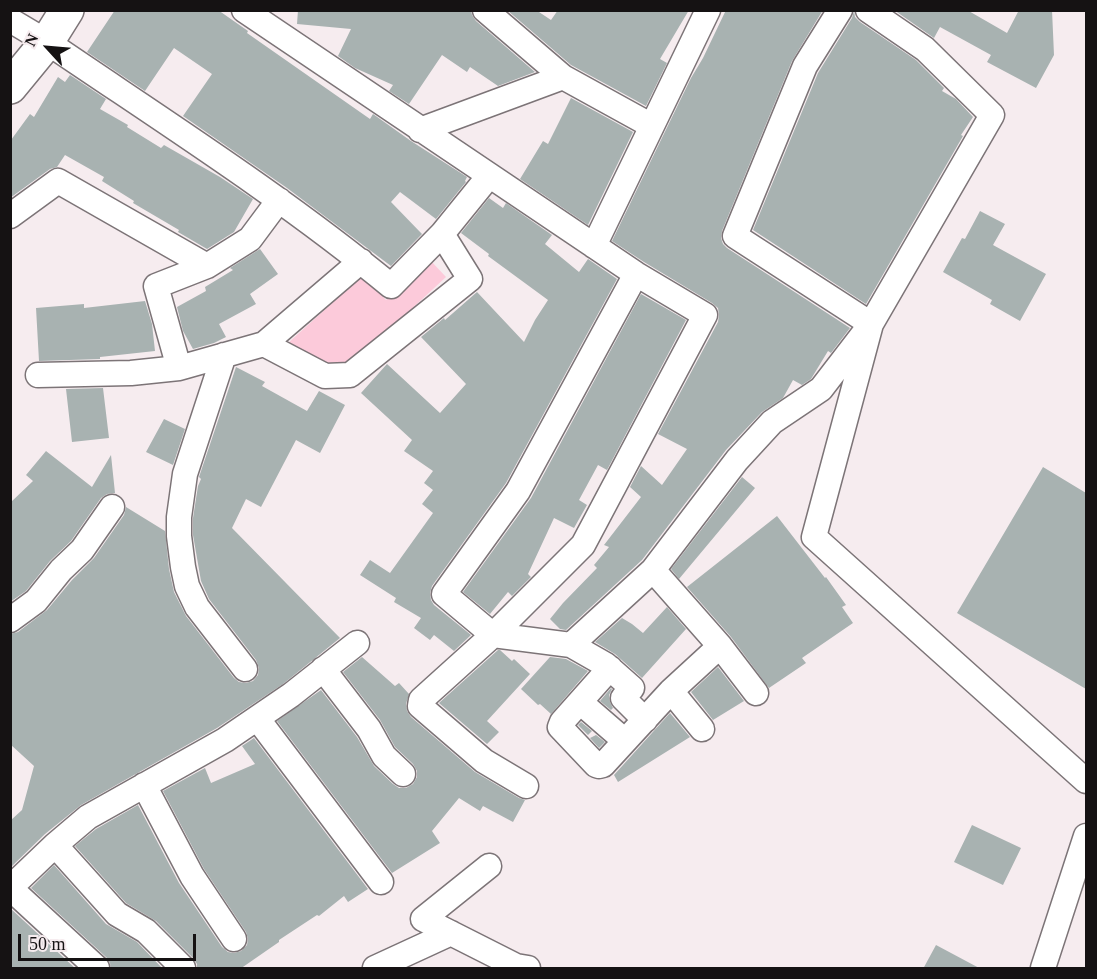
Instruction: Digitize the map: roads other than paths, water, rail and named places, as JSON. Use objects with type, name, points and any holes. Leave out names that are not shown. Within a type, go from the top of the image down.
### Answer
[{"type":"street","points":[[10,87],[47,42],[67,10]]},
{"type":"street","points":[[244,10],[636,274],[705,315],[583,545],[493,635],[421,700],[420,706],[484,761],[526,786]]},
{"type":"street","points":[[485,10],[562,77],[652,126]]},
{"type":"street","points":[[594,246],[708,10]]},
{"type":"street","points":[[840,10],[805,66],[735,236],[870,324]]},
{"type":"street","points":[[571,645],[653,570],[737,460],[772,422],[821,389],[870,324],[992,115],[925,49],[867,10]]},
{"type":"street","points":[[10,20],[47,42],[279,200],[391,286],[442,234],[489,176]]},
{"type":"street","points":[[420,130],[562,77]]},
{"type":"street","points":[[10,216],[58,181],[207,266]]},
{"type":"street","points":[[179,368],[156,286],[207,266],[250,239],[279,200]]},
{"type":"street","points":[[264,344],[325,376],[350,375],[470,279],[442,234]]},
{"type":"street","points":[[38,375],[131,373],[179,368],[264,344],[361,261]]},
{"type":"street","points":[[602,721],[632,688],[606,664],[571,645],[493,635],[444,594],[518,491],[636,274]]},
{"type":"street","points":[[870,324],[814,537],[1086,781]]},
{"type":"street","points":[[224,355],[185,474],[179,517],[179,536],[183,567],[197,608],[245,669]]},
{"type":"street","points":[[10,620],[36,601],[61,570],[82,550],[112,507]]},
{"type":"street","points":[[653,570],[720,646],[756,693]]},
{"type":"street","points":[[97,969],[11,888],[88,817],[225,740],[291,694],[357,643]]},
{"type":"street","points":[[610,668],[560,727],[596,765],[603,765],[671,691],[720,646]]},
{"type":"street","points":[[323,669],[369,729],[384,756],[403,774]]},
{"type":"street","points":[[671,691],[702,729]]},
{"type":"street","points":[[623,698],[645,720]]},
{"type":"street","points":[[580,702],[625,741]]},
{"type":"street","points":[[257,718],[381,882]]},
{"type":"street","points":[[144,785],[192,876],[234,939]]},
{"type":"street","points":[[1043,969],[1086,836]]},
{"type":"street","points":[[55,845],[117,914],[146,931],[183,969]]},
{"type":"street","points":[[489,866],[423,919],[516,966],[528,969]]},
{"type":"street","points":[[375,969],[451,933]]}]
